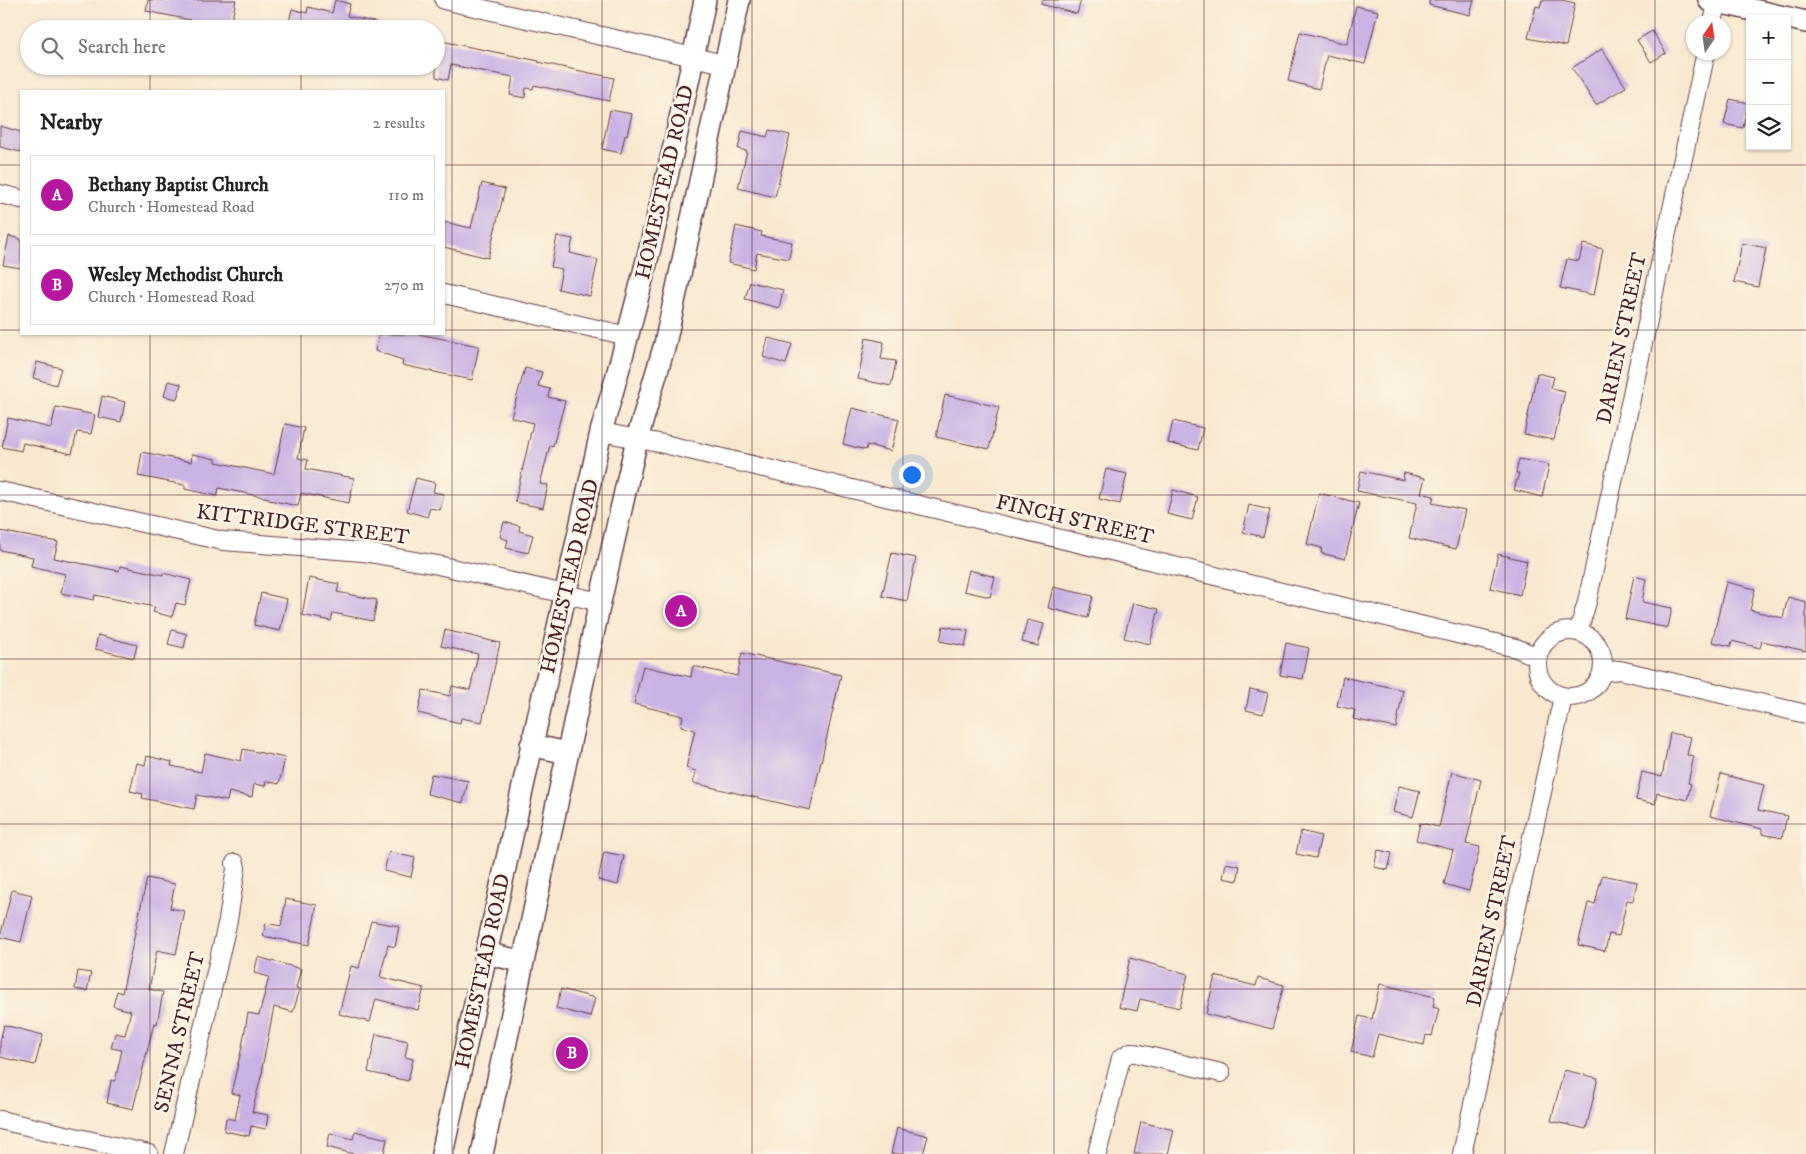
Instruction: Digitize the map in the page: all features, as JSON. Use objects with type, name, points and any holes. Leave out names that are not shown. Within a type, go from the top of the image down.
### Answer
[{"type":"main road","name":"HOMESTEAD ROAD","points":[[442,1154],[601,432],[628,336],[694,57],[705,0]]},
{"type":"main road","name":"HOMESTEAD ROAD","points":[[482,1154],[600,602],[637,439],[665,344],[739,0]]},
{"type":"main road","points":[[1714,6],[1806,22]]},
{"type":"main road","points":[[531,745],[567,753]]},
{"type":"main road","points":[[486,953],[523,962]]},
{"type":"street","points":[[444,0],[724,64]]},
{"type":"street","name":"DARIEN STREET","points":[[1578,632],[1587,602],[1704,60]]},
{"type":"street","points":[[0,194],[20,199]]},
{"type":"street","points":[[445,294],[628,336]]},
{"type":"street","name":"FINCH STREET","points":[[601,432],[1516,648],[1538,657]]},
{"type":"street","name":"KITTRIDGE STREET","points":[[0,491],[223,541],[363,552],[438,565],[600,602]]},
{"type":"street","points":[[1567,631],[1578,632],[1596,642],[1604,661],[1603,672],[1599,681],[1583,695],[1563,697],[1553,693],[1539,677],[1538,657],[1545,643],[1557,633],[1567,631]]},
{"type":"street","points":[[1603,672],[1620,670],[1806,714]]},
{"type":"street","name":"DARIEN STREET","points":[[1462,1154],[1563,697]]},
{"type":"street","name":"SENNA STREET","points":[[174,1154],[228,920],[236,868],[235,863]]},
{"type":"street","points":[[1097,1154],[1121,1058],[1131,1052],[1221,1073]]},
{"type":"street","points":[[0,1120],[149,1154]]},
{"type":"building","points":[[148,0],[236,0],[232,20],[190,20],[146,11]]},
{"type":"building","points":[[335,0],[350,4],[347,16],[365,20],[289,20],[292,9],[307,13],[308,7],[332,13]]},
{"type":"building","points":[[1042,0],[1081,0],[1077,14],[1041,4]]},
{"type":"building","points":[[1429,0],[1474,0],[1470,15],[1429,5]]},
{"type":"building","points":[[1542,0],[1561,0],[1575,3],[1566,46],[1528,38],[1536,6],[1540,7]]},
{"type":"building","points":[[1356,6],[1378,11],[1365,64],[1327,55],[1319,89],[1288,81],[1300,32],[1347,44]]},
{"type":"building","points":[[1652,31],[1666,53],[1651,62],[1637,40]]},
{"type":"building","points":[[445,42],[614,78],[609,101],[534,85],[533,89],[526,88],[525,98],[510,95],[513,77],[451,65],[448,80],[436,77],[436,75],[445,75]]},
{"type":"building","points":[[1602,49],[1626,87],[1596,105],[1572,68]]},
{"type":"building","points":[[1730,99],[1746,103],[1743,128],[1724,124]]},
{"type":"building","points":[[610,110],[632,114],[621,153],[602,149]]},
{"type":"building","points":[[0,126],[20,132],[20,152],[0,147]]},
{"type":"building","points":[[769,130],[790,135],[775,197],[738,188],[747,151],[738,149],[742,131],[767,137]]},
{"type":"building","points":[[482,183],[505,189],[488,258],[445,247],[445,222],[471,228]]},
{"type":"building","points":[[736,226],[762,232],[761,236],[792,242],[789,259],[757,253],[754,269],[728,263]]},
{"type":"building","points":[[9,236],[20,239],[20,268],[3,265]]},
{"type":"building","points":[[557,236],[573,239],[570,253],[598,260],[590,296],[558,289],[562,269],[551,267]]},
{"type":"building","points":[[1742,243],[1766,248],[1758,287],[1734,282]]},
{"type":"building","points":[[1583,244],[1603,249],[1594,295],[1560,288],[1567,259],[1579,261]]},
{"type":"building","points":[[750,282],[783,290],[779,308],[745,299]]},
{"type":"building","points":[[379,335],[423,335],[479,346],[472,380],[402,365],[403,360],[375,351]]},
{"type":"building","points":[[768,338],[792,344],[786,364],[763,357]]},
{"type":"building","points":[[866,338],[884,342],[881,359],[896,361],[891,386],[858,379]]},
{"type":"building","points":[[37,362],[61,368],[56,385],[33,378]]},
{"type":"building","points":[[525,368],[542,372],[538,386],[550,389],[548,397],[565,401],[553,446],[550,445],[540,484],[548,485],[543,508],[515,502],[533,423],[511,417]]},
{"type":"building","points":[[1537,373],[1554,377],[1551,388],[1565,391],[1554,440],[1524,434]]},
{"type":"building","points":[[168,381],[181,384],[177,399],[164,396]]},
{"type":"building","points":[[945,395],[999,407],[989,449],[936,437]]},
{"type":"building","points":[[102,396],[125,402],[121,422],[98,417]]},
{"type":"building","points":[[56,407],[95,415],[91,434],[77,432],[72,454],[23,443],[21,451],[2,447],[8,418],[51,428]]},
{"type":"building","points":[[852,408],[899,419],[891,451],[867,445],[866,450],[843,444]]},
{"type":"building","points":[[1173,421],[1203,428],[1198,450],[1168,443]]},
{"type":"building","points":[[285,424],[304,428],[298,458],[308,460],[306,469],[354,478],[349,503],[301,493],[298,506],[219,488],[217,496],[185,489],[185,485],[138,476],[142,452],[191,462],[192,454],[216,459],[216,462],[274,474]]},
{"type":"building","points":[[1519,459],[1549,465],[1542,497],[1514,490],[1519,473],[1516,473]]},
{"type":"building","points":[[1106,469],[1127,474],[1120,504],[1099,499]]},
{"type":"building","points":[[1361,471],[1403,480],[1404,473],[1425,478],[1421,493],[1434,496],[1432,503],[1465,510],[1456,549],[1409,538],[1417,503],[1357,491]]},
{"type":"building","points":[[416,478],[435,483],[433,492],[444,494],[440,510],[430,508],[427,517],[407,511]]},
{"type":"building","points":[[1173,490],[1198,497],[1192,520],[1167,514]]},
{"type":"building","points":[[1319,493],[1359,503],[1345,559],[1321,553],[1322,548],[1307,544]]},
{"type":"building","points":[[1249,505],[1270,510],[1263,537],[1243,532]]},
{"type":"building","points":[[504,522],[520,526],[519,531],[533,535],[528,553],[506,548],[508,540],[500,537]]},
{"type":"building","points":[[0,531],[58,542],[54,558],[119,571],[120,566],[191,580],[185,605],[176,603],[172,617],[153,612],[155,607],[95,595],[94,600],[61,593],[65,574],[31,566],[33,557],[0,550]]},
{"type":"building","points":[[892,553],[916,558],[907,601],[882,596]]},
{"type":"building","points":[[1498,554],[1527,561],[1520,595],[1490,588]]},
{"type":"building","points":[[969,570],[995,577],[990,597],[964,591]]},
{"type":"building","points":[[1634,576],[1646,579],[1642,602],[1672,608],[1668,628],[1625,619]]},
{"type":"building","points":[[309,578],[339,584],[337,592],[377,600],[373,621],[333,613],[331,621],[302,615]]},
{"type":"building","points":[[1726,582],[1755,589],[1750,610],[1783,618],[1788,597],[1806,602],[1806,651],[1762,641],[1760,648],[1732,641],[1731,646],[1712,642]]},
{"type":"building","points":[[1053,587],[1093,596],[1088,618],[1048,608]]},
{"type":"building","points":[[261,593],[287,599],[280,631],[254,625]]},
{"type":"building","points":[[1133,603],[1159,609],[1150,644],[1124,638]]},
{"type":"building","points":[[1027,620],[1044,624],[1038,646],[1022,642]]},
{"type":"building","points":[[943,626],[968,631],[965,646],[940,641]]},
{"type":"building","points":[[172,630],[187,634],[184,648],[168,644]]},
{"type":"building","points":[[445,630],[500,643],[482,722],[461,718],[460,723],[418,713],[423,690],[450,696],[452,686],[470,690],[478,654],[441,646]]},
{"type":"building","points":[[98,635],[137,645],[134,658],[95,649]]},
{"type":"building","points":[[1286,643],[1309,648],[1303,679],[1280,675]]},
{"type":"building","points":[[742,653],[841,675],[810,810],[693,783],[696,771],[686,768],[695,730],[681,726],[683,716],[634,704],[643,666],[691,677],[693,666],[737,676]]},
{"type":"building","points":[[1343,677],[1403,690],[1396,728],[1353,719],[1355,710],[1337,706]]},
{"type":"building","points":[[1250,689],[1268,693],[1263,714],[1246,710]]},
{"type":"building","points":[[1670,733],[1691,737],[1687,755],[1694,756],[1688,783],[1691,784],[1687,800],[1657,793],[1655,804],[1636,800],[1642,772],[1662,777]]},
{"type":"building","points":[[243,749],[285,758],[279,784],[266,781],[265,786],[254,784],[252,797],[229,792],[227,801],[197,795],[194,809],[142,798],[143,794],[130,791],[137,763],[145,765],[147,756],[172,762],[171,766],[201,772],[205,753],[241,761]]},
{"type":"building","points":[[1452,772],[1481,780],[1466,844],[1480,847],[1469,891],[1444,884],[1453,850],[1416,840],[1420,823],[1439,827]]},
{"type":"building","points":[[431,774],[468,781],[463,803],[427,794]]},
{"type":"building","points":[[1721,774],[1764,785],[1758,810],[1787,816],[1782,838],[1762,834],[1762,829],[1710,816]]},
{"type":"building","points":[[1399,786],[1420,791],[1413,817],[1393,812]]},
{"type":"building","points":[[1301,831],[1321,836],[1316,858],[1296,854]]},
{"type":"building","points":[[1378,850],[1392,853],[1388,870],[1374,867]]},
{"type":"building","points":[[389,852],[415,858],[411,877],[384,871]]},
{"type":"building","points":[[604,852],[624,856],[618,885],[598,880]]},
{"type":"building","points":[[1226,863],[1240,866],[1237,881],[1223,878]]},
{"type":"building","points":[[1602,875],[1637,882],[1633,901],[1627,900],[1619,936],[1609,934],[1605,951],[1578,945],[1588,903],[1595,904]]},
{"type":"building","points":[[147,878],[175,884],[170,908],[185,911],[176,954],[157,950],[149,989],[163,992],[157,1024],[154,1023],[133,1109],[107,1103],[111,1080],[115,1081],[122,1050],[111,1048],[115,1033],[125,1035],[131,1011],[113,1006],[117,991],[122,993]]},
{"type":"building","points":[[12,890],[32,895],[21,942],[0,937]]},
{"type":"building","points":[[286,899],[317,905],[309,945],[263,936],[266,923],[281,926]]},
{"type":"building","points":[[371,921],[399,926],[395,947],[388,945],[380,977],[424,988],[418,1010],[376,999],[370,1022],[339,1014],[351,966],[359,968]]},
{"type":"building","points":[[258,957],[301,969],[296,988],[300,989],[293,1012],[274,1007],[263,1069],[252,1112],[268,1115],[266,1129],[251,1126],[249,1136],[224,1131],[226,1118],[235,1120],[240,1095],[231,1093],[248,1013],[259,1015],[269,977],[254,973]]},
{"type":"building","points":[[1130,958],[1188,974],[1180,1008],[1140,999],[1137,1011],[1119,1007]]},
{"type":"building","points":[[78,971],[91,973],[87,991],[75,989]]},
{"type":"building","points":[[1215,976],[1256,986],[1258,978],[1284,985],[1272,1029],[1226,1017],[1225,1019],[1206,1014]]},
{"type":"building","points":[[1380,984],[1435,997],[1433,1007],[1439,1009],[1432,1036],[1426,1035],[1424,1045],[1378,1034],[1372,1057],[1351,1052],[1359,1016],[1372,1019]]},
{"type":"building","points":[[561,989],[595,998],[590,1017],[556,1008]]},
{"type":"building","points":[[4,1025],[43,1035],[35,1065],[0,1057],[0,1041]]},
{"type":"building","points":[[376,1034],[408,1041],[405,1057],[413,1059],[408,1081],[368,1072]]},
{"type":"building","points":[[1564,1070],[1598,1078],[1586,1129],[1551,1121]]},
{"type":"building","points":[[1141,1122],[1174,1130],[1168,1154],[1134,1154]]},
{"type":"building","points":[[897,1128],[928,1136],[923,1154],[891,1154]]},
{"type":"building","points":[[355,1131],[387,1139],[384,1154],[353,1154],[327,1147],[330,1133],[353,1139]]},
{"type":"place","name":"Bethany Baptist Church","points":[[681,611]]},
{"type":"place","name":"Wesley Methodist Church","points":[[572,1053]]}]
